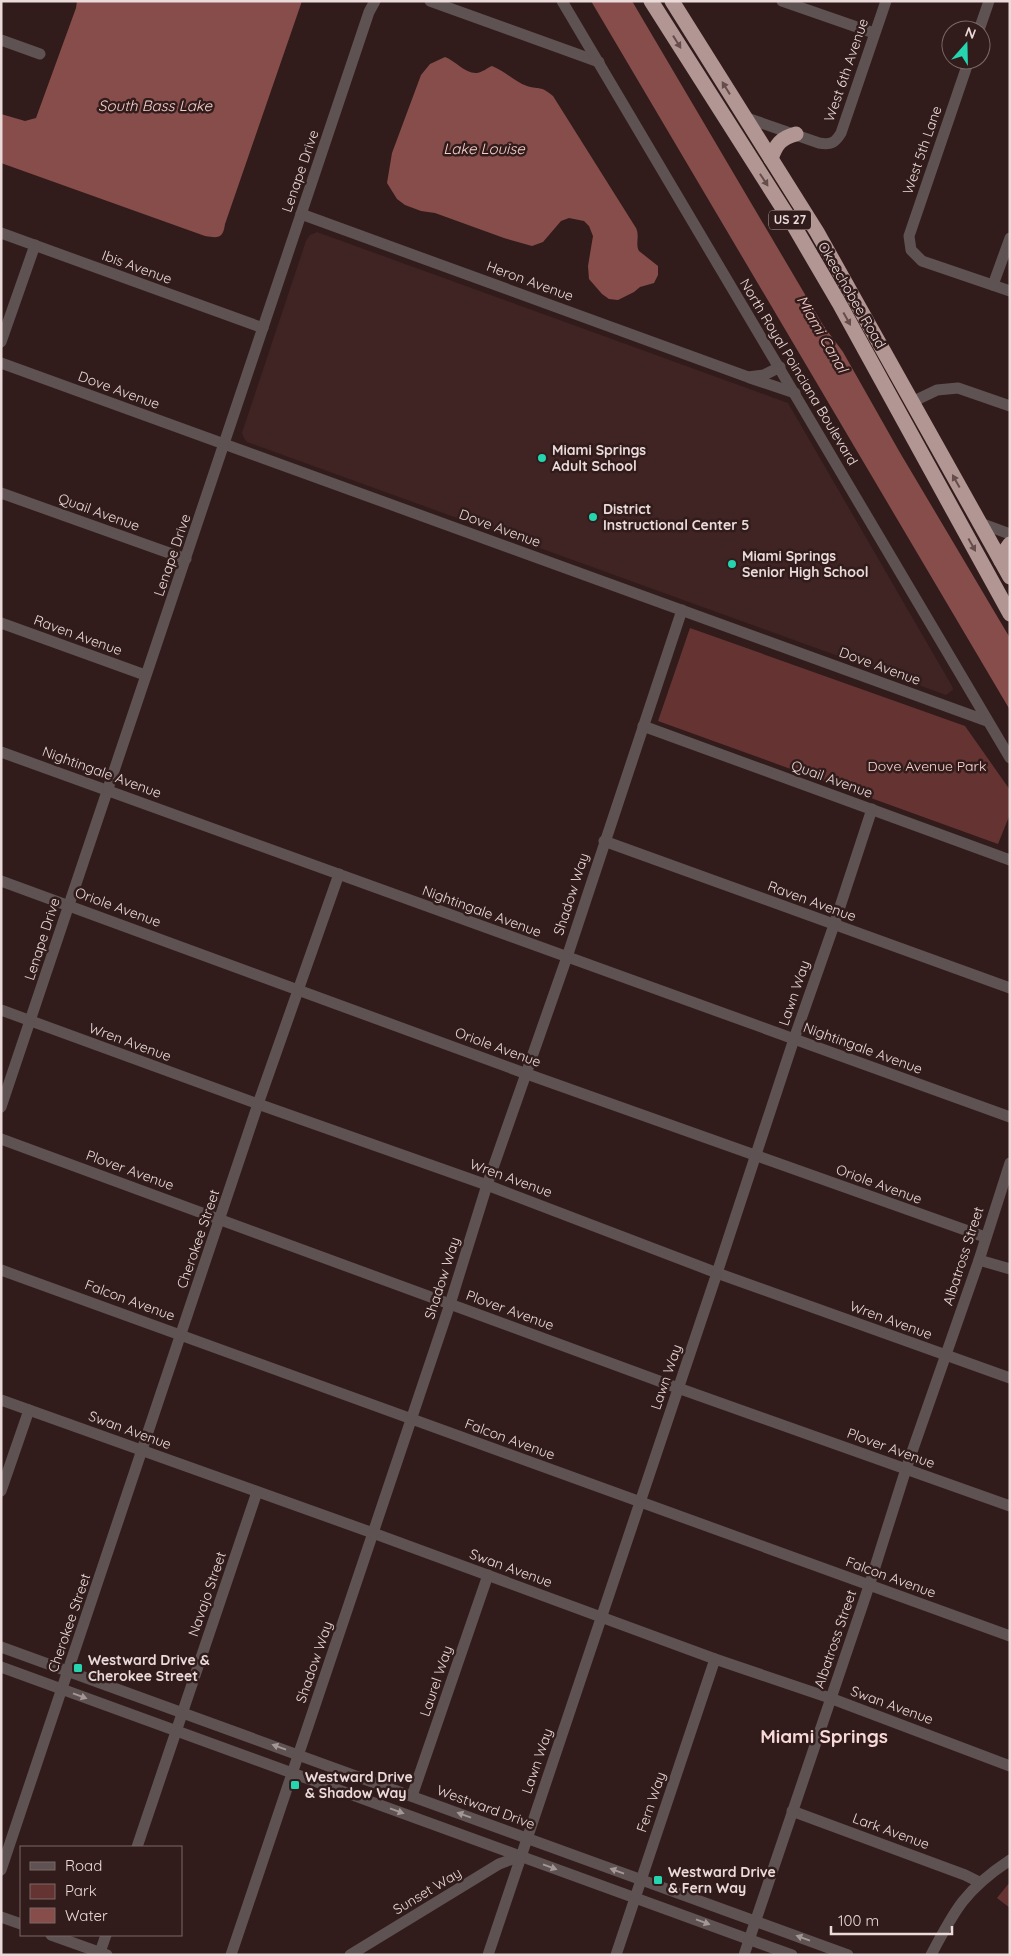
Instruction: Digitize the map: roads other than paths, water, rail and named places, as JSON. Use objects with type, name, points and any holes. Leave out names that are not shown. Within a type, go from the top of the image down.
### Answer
[{"type":"highway","name":"Okeechobee Road","points":[[651,1],[794,226],[1010,614]]},
{"type":"highway","name":"Okeechobee Road","points":[[672,1],[817,232],[1010,577]]},
{"type":"highway","points":[[711,97],[730,111],[744,117]]},
{"type":"highway","points":[[771,159],[779,142],[786,137],[796,134]]},
{"type":"highway","points":[[794,226],[805,225],[817,232]]},
{"type":"highway","points":[[881,380],[899,395],[912,402]]},
{"type":"highway","points":[[949,503],[967,518],[980,523]]},
{"type":"highway","points":[[1001,561],[1002,555],[1010,544]]},
{"type":"street","name":"Lenape Drive","points":[[1,1108],[145,675],[225,444],[370,6],[376,1]]},
{"type":"street","points":[[430,1],[599,62]]},
{"type":"street","name":"North Royal Poinciana Boulevard","points":[[562,1],[1010,758]]},
{"type":"street","points":[[782,1],[874,33]]},
{"type":"street","name":"West 6th Avenue","points":[[796,134],[829,145],[836,141],[841,133],[886,1]]},
{"type":"street","points":[[982,20],[989,1]]},
{"type":"street","points":[[1,40],[40,54]]},
{"type":"street","name":"West 5th Lane","points":[[966,70],[909,236],[911,250],[922,260],[993,285]]},
{"type":"street","points":[[744,117],[796,134]]},
{"type":"street","name":"Heron Avenue","points":[[302,214],[795,393]]},
{"type":"street","name":"Ibis Avenue","points":[[1,233],[263,328]]},
{"type":"street","points":[[1010,238],[993,285],[1010,291]]},
{"type":"street","points":[[1,342],[35,245]]},
{"type":"street","name":"Dove Avenue","points":[[1,364],[987,721]]},
{"type":"street","points":[[748,377],[764,375],[780,367]]},
{"type":"street","points":[[912,402],[938,390],[958,388],[1010,406]]},
{"type":"street","name":"Quail Avenue","points":[[1,493],[186,559]]},
{"type":"street","points":[[980,523],[1010,534]]},
{"type":"street","name":"Shadow Way","points":[[231,1955],[374,1533],[450,1304],[487,1185],[567,958],[604,841],[682,610]]},
{"type":"street","name":"Raven Avenue","points":[[1,623],[145,675]]},
{"type":"street","name":"Quail Avenue","points":[[643,726],[1010,860]]},
{"type":"street","name":"Nightingale Avenue","points":[[1,752],[1010,1117]]},
{"type":"street","name":"Lawn Way","points":[[488,1955],[872,810]]},
{"type":"street","name":"Raven Avenue","points":[[604,841],[1010,988]]},
{"type":"street","name":"Cherokee Street","points":[[1,1870],[258,1104],[339,874]]},
{"type":"street","name":"Oriole Avenue","points":[[1,881],[527,1074],[986,1237]]},
{"type":"street","name":"Wren Avenue","points":[[1,1010],[487,1185],[718,1273],[1010,1378]]},
{"type":"street","name":"Plover Avenue","points":[[1,1139],[678,1388],[1010,1506]]},
{"type":"street","name":"Albatross Street","points":[[744,1955],[754,1920],[869,1586],[906,1469],[979,1260],[1010,1163]]},
{"type":"street","points":[[979,1260],[1010,1269]]},
{"type":"street","name":"Falcon Avenue","points":[[1,1270],[182,1334],[411,1420],[1010,1636]]},
{"type":"street","name":"Swan Avenue","points":[[1,1400],[374,1533],[715,1659],[830,1698],[1010,1766]]},
{"type":"street","points":[[1,1491],[29,1410]]},
{"type":"street","name":"Navajo Street","points":[[136,1846],[257,1492]]},
{"type":"street","name":"Laurel Way","points":[[412,1796],[488,1575]]},
{"type":"street","name":"Westward Drive","points":[[1,1647],[848,1955]]},
{"type":"street","name":"Fern Way","points":[[616,1955],[715,1659]]},
{"type":"street","points":[[1,1667],[792,1955]]},
{"type":"street","name":"Lark Avenue","points":[[792,1811],[965,1874],[979,1882]]},
{"type":"street","name":"Sunset Way","points":[[350,1955],[499,1864],[521,1856]]},
{"type":"street","points":[[931,1955],[953,1914],[968,1893],[979,1882],[1010,1860]]},
{"type":"street","points":[[1,1916],[20,1924]]},
{"type":"street","points":[[54,1936],[102,1954],[106,1936]]},
{"type":"water","name":"South Bass Lake","points":[[77,1],[302,1],[221,235],[205,236],[1,163],[1,114],[25,121],[36,118]]},
{"type":"water","name":"Miami Canal","points":[[591,1],[632,1],[823,325],[843,352],[899,451],[1010,638],[1010,710]]},
{"type":"water","name":"Lake Louise","points":[[445,57],[473,73],[492,66],[523,84],[542,89],[553,96],[636,228],[639,251],[658,266],[658,275],[654,283],[640,287],[618,300],[609,299],[602,294],[589,279],[588,266],[593,236],[589,226],[584,221],[569,218],[561,221],[543,242],[532,246],[435,213],[421,211],[405,205],[397,199],[387,183],[392,153],[421,75],[430,64]]},
{"type":"place","name":"Miami Springs Adult School","points":[[542,458]]},
{"type":"place","name":"District Instructional Center 5","points":[[593,517]]},
{"type":"place","name":"Miami Springs Senior High School","points":[[732,564]]},
{"type":"place","name":"Westward Drive & Cherokee Street","points":[[78,1668]]},
{"type":"place","name":"Westward Drive & Shadow Way","points":[[295,1785]]},
{"type":"place","name":"Westward Drive & Fern Way","points":[[658,1880]]},
{"type":"district","name":"Miami Springs","points":[[824,1736]]},
{"type":"park label","name":"Dove Avenue Park","points":[[927,766]]}]
